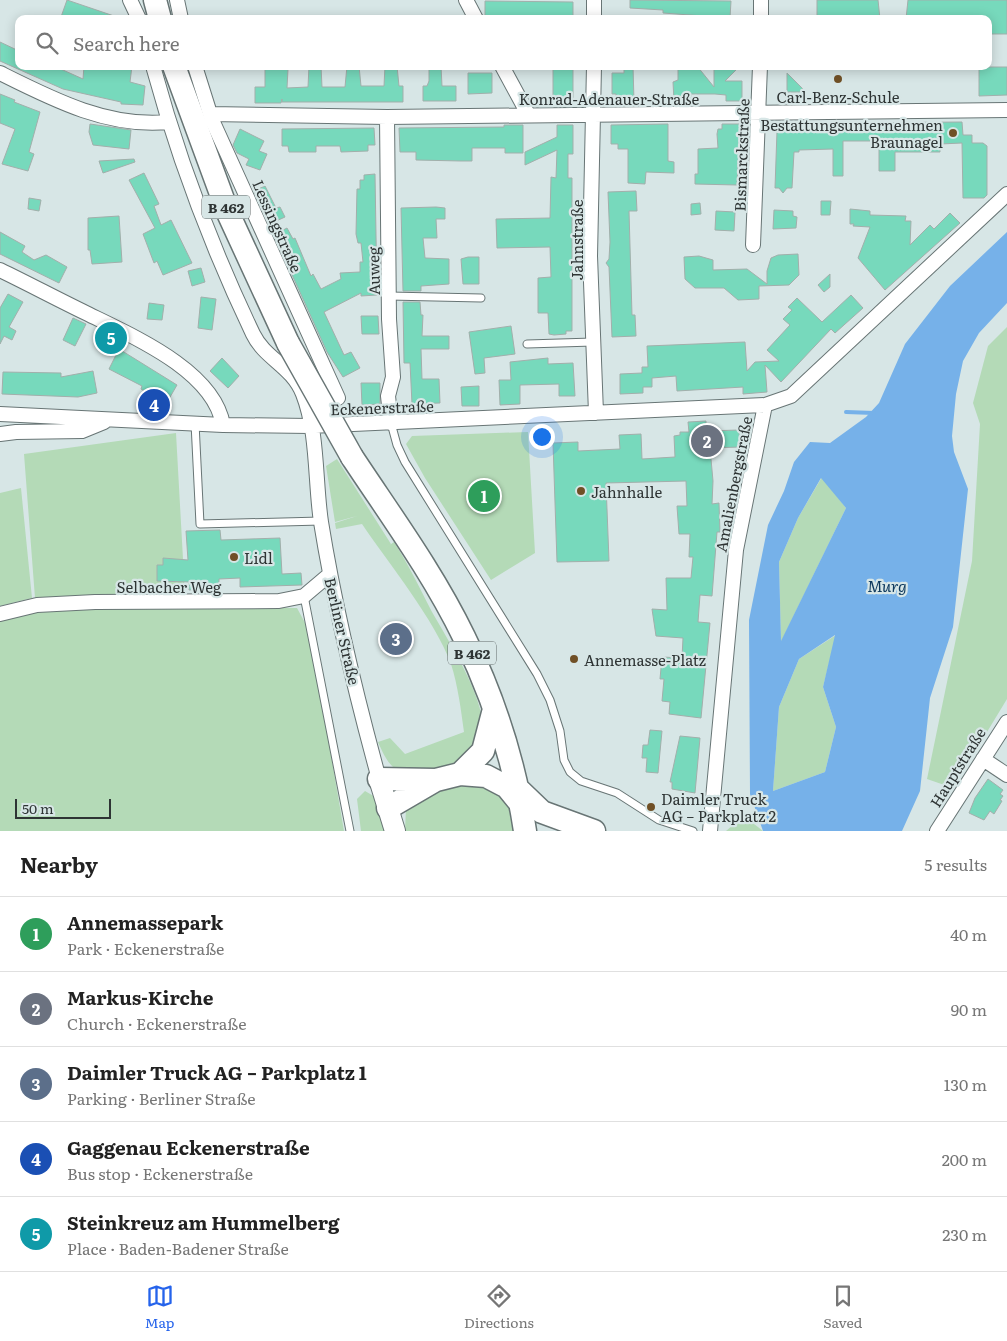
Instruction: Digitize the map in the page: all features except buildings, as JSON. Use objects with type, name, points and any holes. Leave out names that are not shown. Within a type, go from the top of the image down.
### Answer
[{"type":"main road","points":[[156,0],[159,15]]},
{"type":"main road","name":"B 462","points":[[175,70],[228,213],[288,343],[352,457],[445,600],[476,662],[495,708],[519,796],[525,831]]},
{"type":"main road","points":[[460,774],[483,751],[495,708]]},
{"type":"main road","points":[[379,779],[436,780],[460,774],[486,776],[498,780],[542,812],[584,830]]},
{"type":"main road","name":"Berliner Straße","points":[[379,779],[395,831]]},
{"type":"main road","points":[[388,808],[436,780]]},
{"type":"street","points":[[130,0],[138,15]]},
{"type":"street","points":[[177,0],[180,15]]},
{"type":"street","points":[[466,0],[474,15]]},
{"type":"street","points":[[594,0],[594,15]]},
{"type":"street","points":[[761,0],[761,15]]},
{"type":"street","points":[[154,70],[168,122],[212,241],[254,336],[265,352],[279,361],[293,376],[303,395],[310,426]]},
{"type":"street","name":"Lessingstraße","points":[[195,70],[210,114],[338,398]]},
{"type":"street","points":[[504,70],[528,114]]},
{"type":"street","name":"Jahnstraße","points":[[594,70],[590,256],[596,414]]},
{"type":"street","name":"Bismarckstraße","points":[[753,245],[760,70]]},
{"type":"street","points":[[0,73],[59,102],[96,115],[152,124],[168,122]]},
{"type":"street","name":"Konrad-Adenauer-Straße","points":[[210,114],[387,117],[1007,110]]},
{"type":"street","name":"Auweg","points":[[387,117],[389,296],[393,377],[388,396],[391,423]]},
{"type":"street","name":"Amalienbergstraße","points":[[710,831],[736,550],[765,405],[791,396],[835,357],[1007,194]]},
{"type":"street","points":[[0,270],[139,340],[175,362],[199,383],[215,402],[223,425]]},
{"type":"street","name":"Eckenerstraße","points":[[0,414],[223,425],[310,426],[765,405]]},
{"type":"street","points":[[0,434],[82,431],[110,420]]},
{"type":"street","name":"Berliner Straße","points":[[310,426],[321,521],[330,574],[379,779]]},
{"type":"street","name":"Selbacher Weg","points":[[0,614],[37,605],[95,602],[279,601],[304,596],[330,574]]},
{"type":"street","name":"Hauptstraße","points":[[937,831],[1007,722]]},
{"type":"street","points":[[983,759],[1007,775]]},
{"type":"lane","points":[[389,296],[481,298]]},
{"type":"lane","points":[[527,344],[593,342]]},
{"type":"lane","points":[[195,423],[200,524],[321,521]]},
{"type":"lane","points":[[391,423],[405,462],[537,674],[550,700],[560,731],[564,760],[570,772],[581,781],[617,793],[659,820],[693,831]]},
{"type":"lane","points":[[304,596],[350,831]]},
{"type":"green space","points":[[1007,327],[1007,699],[953,788],[927,779],[972,561],[980,424],[973,403],[988,346]]},
{"type":"green space","points":[[528,432],[535,553],[491,580],[425,478],[406,444],[412,436]]},
{"type":"green space","points":[[176,433],[185,595],[132,593],[35,598],[24,454]]},
{"type":"green space","points":[[337,459],[391,544],[384,549],[394,542],[405,559],[456,654],[478,701],[483,730],[480,741],[474,751],[464,759],[451,765],[424,772],[400,771],[389,763],[378,742],[390,738],[405,754],[464,732],[462,715],[451,664],[444,647],[411,592],[362,524],[336,529],[335,523],[357,516],[335,522],[326,466]]},
{"type":"green space","points":[[822,477],[846,508],[781,642],[779,562],[798,518]]},
{"type":"green space","points":[[21,488],[32,598],[0,606],[0,493]]},
{"type":"green space","points":[[119,607],[297,608],[310,632],[344,831],[0,831],[0,620],[31,613]]},
{"type":"green space","points":[[836,635],[823,687],[836,727],[825,772],[773,791],[779,707],[799,659]]},
{"type":"green space","points":[[461,783],[493,786],[510,807],[516,831],[405,831],[406,808],[416,798]]},
{"type":"green space","points":[[365,791],[377,798],[387,831],[361,831],[357,799]]},
{"type":"green space","points":[[749,820],[763,831],[726,831],[734,824]]},
{"type":"water","name":"Murg","points":[[1007,232],[1007,303],[979,333],[963,361],[956,394],[952,436],[954,452],[968,489],[953,627],[930,698],[920,791],[902,831],[763,831],[750,794],[749,620],[768,525],[784,491],[794,462],[810,442],[830,443],[866,417],[879,403],[905,344],[950,286]],"holes":[[[821,478],[846,508],[781,641],[779,562],[798,518]],[[835,635],[823,687],[836,727],[825,772],[773,791],[779,707],[799,659]]]},
{"type":"waterway","points":[[846,412],[874,413]]},
{"type":"place","name":"Carl-Benz-Schule","points":[[838,79]]},
{"type":"place","name":"Bestattungsunternehmen Braunagel","points":[[953,133]]},
{"type":"place","name":"Steinkreuz am Hummelberg","points":[[111,338]]},
{"type":"place","name":"Gaggenau Eckenerstraße","points":[[154,405]]},
{"type":"place","name":"Markus-Kirche","points":[[707,441]]},
{"type":"place","name":"Jahnhalle","points":[[581,491]]},
{"type":"place","name":"Annemassepark","points":[[484,496]]},
{"type":"place","name":"Lidl","points":[[234,557]]},
{"type":"place","name":"Daimler Truck AG − Parkplatz 1","points":[[396,639]]},
{"type":"place","name":"Annemasse-Platz","points":[[574,659]]},
{"type":"place","name":"Daimler Truck AG − Parkplatz 2","points":[[651,807]]}]
